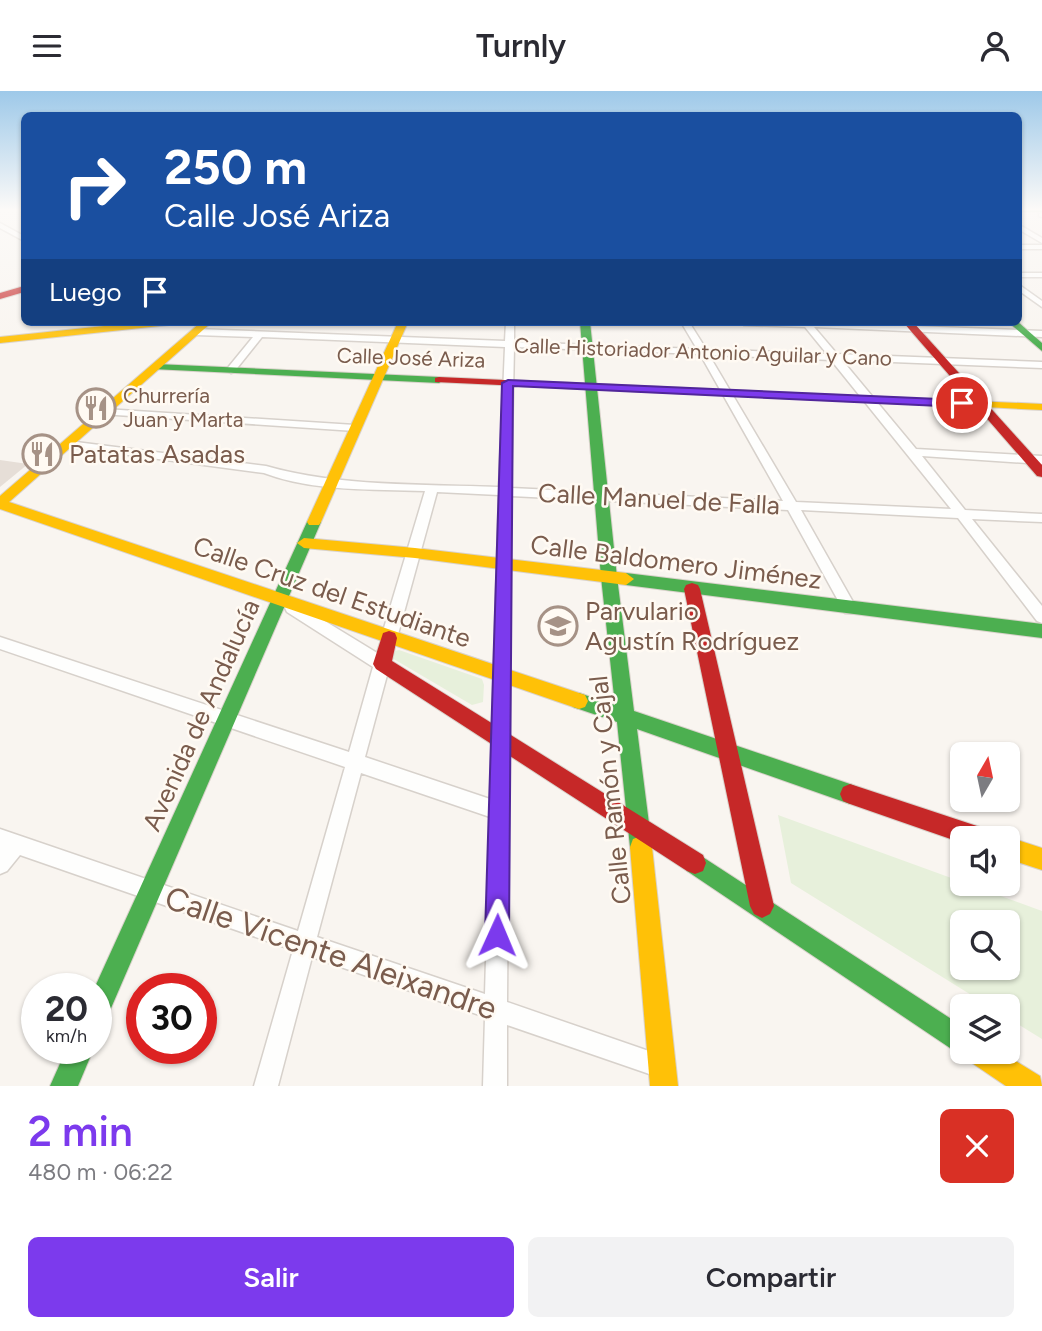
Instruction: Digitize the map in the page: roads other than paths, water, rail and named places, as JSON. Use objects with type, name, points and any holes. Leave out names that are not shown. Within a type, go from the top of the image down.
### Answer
[{"type":"street","points":[[1022,275],[1042,275]]},
{"type":"street","points":[[1022,289],[1042,305]]},
{"type":"street","points":[[0,296],[21,290]]},
{"type":"street","points":[[0,340],[131,326]]},
{"type":"street","name":"Avenida de Andalucía","points":[[112,978],[401,326]]},
{"type":"street","points":[[495,1086],[503,564],[510,326]]},
{"type":"street","name":"Calle Ramón y Cajal","points":[[585,326],[609,577],[628,718],[663,1076]]},
{"type":"street","points":[[687,326],[729,393],[850,609]]},
{"type":"street","points":[[808,326],[913,452],[1042,617]]},
{"type":"street","points":[[912,326],[981,404],[1036,459],[1042,473]]},
{"type":"street","points":[[924,326],[1042,334]]},
{"type":"street","points":[[1017,326],[1042,348]]},
{"type":"street","points":[[0,504],[202,327]]},
{"type":"street","name":"Calle Historiador Antonio Aguilar y Cano","points":[[202,327],[260,334],[1042,365]]},
{"type":"street","points":[[231,370],[260,334]]},
{"type":"street","name":"Calle José Ariza","points":[[156,367],[1042,407]]},
{"type":"street","points":[[105,412],[355,428]]},
{"type":"street","name":"Calle Manuel de Falla","points":[[68,444],[267,470],[280,475],[331,482],[1042,517]]},
{"type":"street","points":[[913,452],[1036,459]]},
{"type":"street","points":[[266,1086],[432,489]]},
{"type":"street","name":"Calle Cruz del Estudiante","points":[[0,504],[950,828]]},
{"type":"street","name":"Calle Baldomero Jiménez","points":[[304,543],[503,564],[1042,631]]},
{"type":"street","points":[[692,589],[762,906]]},
{"type":"street","points":[[279,600],[501,736],[762,906],[950,1033]]},
{"type":"street","points":[[0,643],[500,811]]},
{"type":"street","points":[[0,864],[8,842]]},
{"type":"street","name":"Calle Vicente Aleixandre","points":[[8,842],[496,1010],[663,1076]]},
{"type":"street","points":[[1020,852],[1042,859]]},
{"type":"street","points":[[64,1086],[74,1064]]},
{"type":"street","points":[[996,1064],[1030,1086]]},
{"type":"place","name":"Churrería Juan y Marta","points":[[96,408]]},
{"type":"place","name":"Patatas Asadas","points":[[42,454]]},
{"type":"place","name":"Parvulario Agustín Rodríguez","points":[[558,626]]}]
